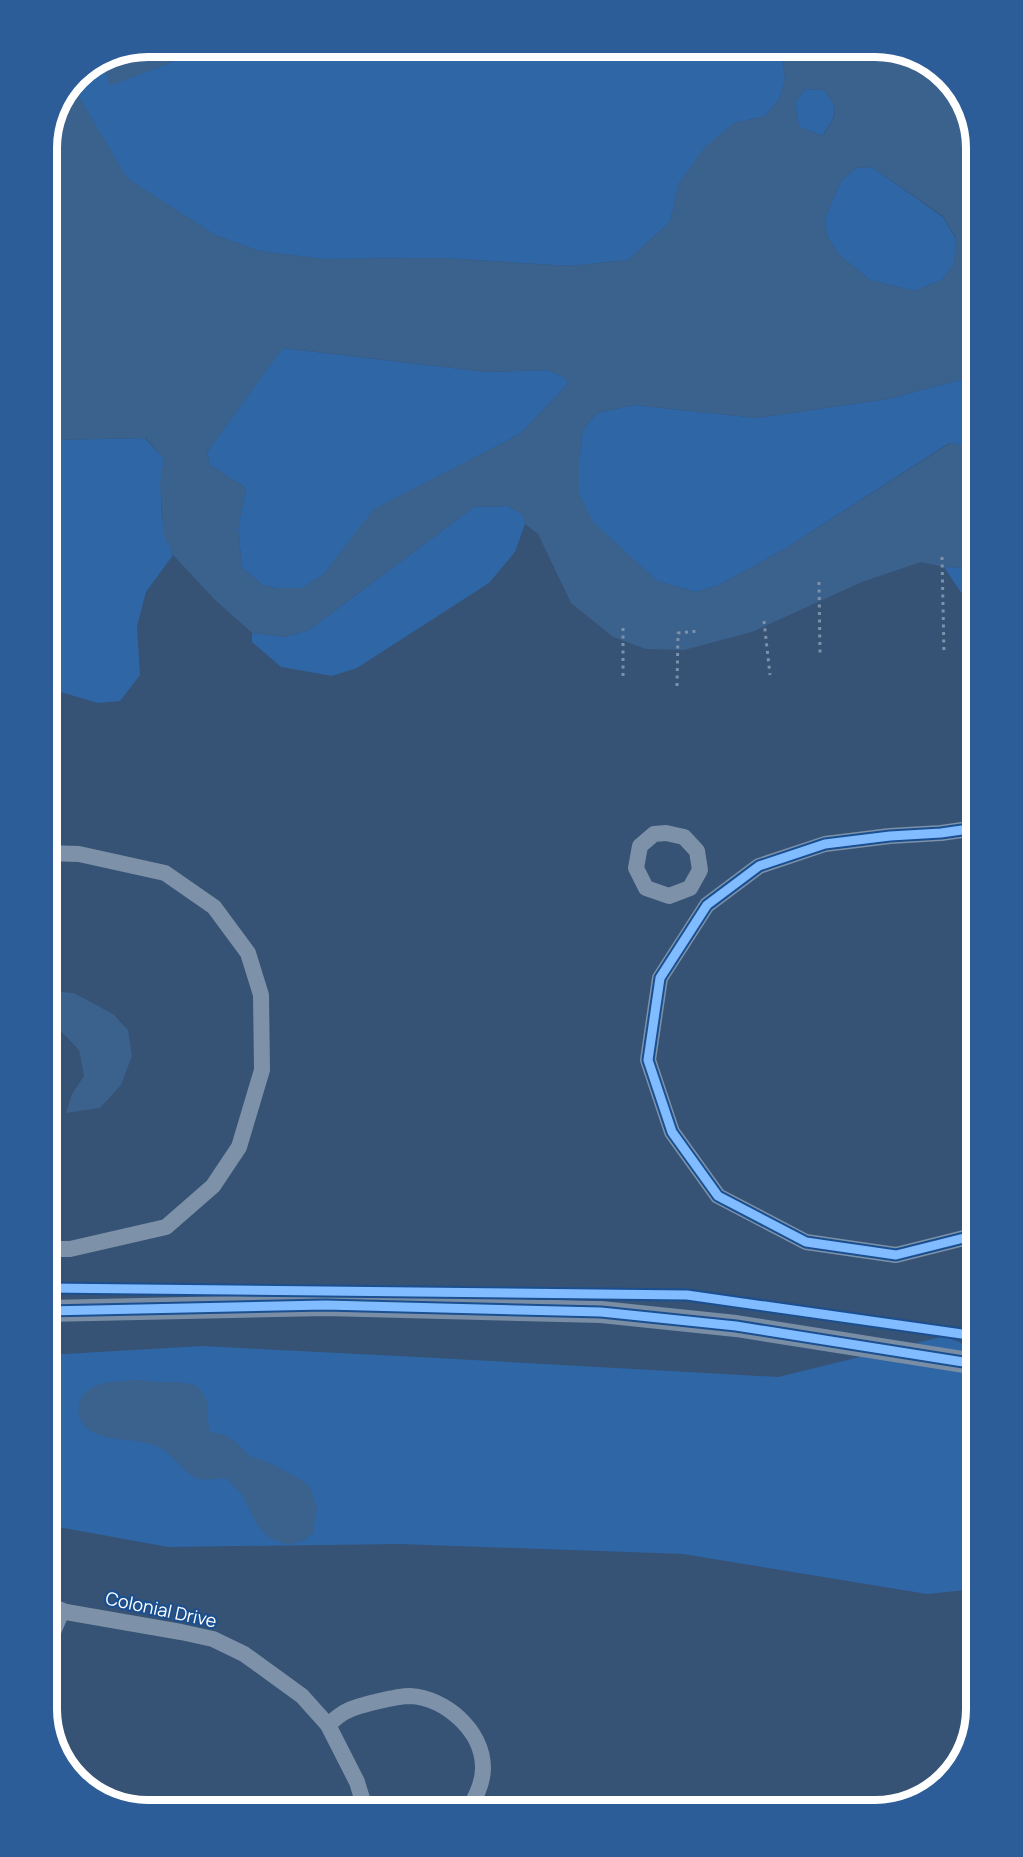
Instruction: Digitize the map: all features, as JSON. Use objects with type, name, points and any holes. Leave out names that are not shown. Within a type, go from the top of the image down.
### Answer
[{"type":"street","points":[[966,829],[825,844],[759,866],[707,905],[660,978],[648,1060],[672,1132],[718,1196],[806,1242],[896,1255],[966,1238]]},
{"type":"street","points":[[57,854],[79,854],[165,873],[214,906],[248,953],[261,995],[262,1070],[239,1147],[213,1186],[166,1227],[70,1249],[57,1249]]},
{"type":"street","points":[[690,888],[707,905]]},
{"type":"street","points":[[57,1311],[325,1305],[601,1312],[736,1326],[966,1362]]},
{"type":"street","name":"Colonial Drive","points":[[57,1608],[66,1612],[182,1632],[213,1640],[244,1654],[274,1673],[302,1696],[328,1725],[357,1782],[363,1800]]},
{"type":"street","points":[[328,1725],[346,1711],[408,1696],[428,1699],[448,1709],[464,1722],[478,1746],[483,1767],[478,1791],[474,1800]]},
{"type":"lane","points":[[57,1632],[66,1612]]},
{"type":"path","points":[[942,557],[944,654]]},
{"type":"path","points":[[819,582],[820,654]]},
{"type":"path","points":[[764,621],[770,675]]},
{"type":"path","points":[[623,627],[623,676]]},
{"type":"path","points":[[676,686],[678,633],[699,632]]},
{"type":"shaded area","points":[[148,57],[178,57],[167,64],[110,86],[105,68],[113,64]]},
{"type":"shaded area","points":[[178,57],[781,57],[785,80],[780,98],[765,116],[734,123],[679,183],[670,222],[628,260],[569,266],[443,258],[324,259],[259,251],[215,235],[126,178],[76,92],[97,72],[105,68],[110,85],[167,64]]},
{"type":"shaded area","points":[[781,57],[893,59],[915,66],[930,76],[954,102],[964,130],[966,148],[966,375],[963,379],[888,399],[757,418],[634,405],[597,413],[583,429],[579,460],[579,493],[593,522],[657,581],[696,592],[719,585],[783,550],[950,443],[966,445],[966,568],[944,567],[921,562],[862,582],[752,632],[684,650],[646,649],[613,637],[571,603],[538,534],[525,524],[524,515],[507,506],[474,507],[309,630],[285,637],[252,633],[214,599],[173,555],[164,535],[160,484],[164,459],[146,438],[57,440],[57,142],[64,113],[76,92],[127,178],[215,235],[259,251],[324,259],[443,258],[569,266],[628,260],[670,222],[679,183],[704,148],[734,123],[765,116],[780,98],[785,80]],"holes":[[[805,89],[824,90],[833,103],[835,113],[822,136],[799,127],[795,103]],[[872,167],[943,216],[956,238],[954,264],[942,280],[914,291],[870,280],[839,255],[827,236],[825,218],[841,181],[856,168]],[[283,348],[487,372],[547,370],[566,378],[568,384],[520,434],[374,509],[324,574],[302,588],[276,588],[263,585],[242,568],[238,528],[246,488],[210,465],[207,452]]]},
{"type":"shaded area","points":[[805,89],[824,90],[835,108],[833,118],[822,136],[799,127],[795,103]]},
{"type":"shaded area","points":[[872,167],[943,217],[956,239],[954,264],[942,280],[914,291],[870,280],[839,255],[827,236],[825,218],[841,181],[856,168]]},
{"type":"shaded area","points":[[282,348],[487,372],[547,370],[566,378],[568,384],[520,434],[375,509],[324,574],[302,588],[276,588],[263,585],[242,568],[238,528],[246,488],[210,465],[207,452]]},
{"type":"shaded area","points":[[966,375],[966,446],[949,443],[783,550],[719,585],[696,592],[657,581],[592,522],[579,494],[579,460],[583,429],[597,413],[634,405],[757,418],[888,399],[963,379]]},
{"type":"shaded area","points":[[145,438],[164,459],[161,507],[168,543],[173,555],[146,592],[137,626],[140,675],[120,701],[98,703],[57,691],[57,440]]},
{"type":"shaded area","points":[[507,506],[524,515],[525,524],[515,552],[489,583],[357,668],[332,676],[281,667],[252,642],[252,633],[285,637],[309,630],[474,507]]},
{"type":"shaded area","points":[[944,567],[966,568],[966,597]]},
{"type":"shaded area","points":[[57,992],[74,993],[113,1014],[128,1030],[132,1056],[121,1085],[100,1108],[66,1113],[72,1094],[84,1076],[79,1050],[57,1027]]},
{"type":"shaded area","points":[[945,1336],[966,1345],[966,1590],[927,1594],[683,1554],[399,1544],[168,1547],[57,1527],[57,1354],[202,1346],[778,1377]]},
{"type":"shaded area","points":[[141,1380],[196,1386],[204,1395],[207,1403],[210,1432],[225,1435],[250,1456],[272,1464],[310,1487],[317,1508],[313,1533],[304,1540],[288,1545],[270,1538],[257,1524],[241,1493],[227,1479],[196,1478],[167,1452],[156,1446],[112,1438],[89,1430],[78,1411],[82,1397],[87,1391],[106,1383]]},
{"type":"cycle path","points":[[966,829],[825,844],[759,866],[707,905],[660,978],[648,1060],[672,1132],[718,1196],[806,1242],[896,1255],[966,1238]]},
{"type":"cycle path","points":[[57,1288],[687,1295],[966,1335]]},
{"type":"cycle path","points":[[57,1311],[325,1305],[601,1312],[736,1326],[966,1362]]}]
